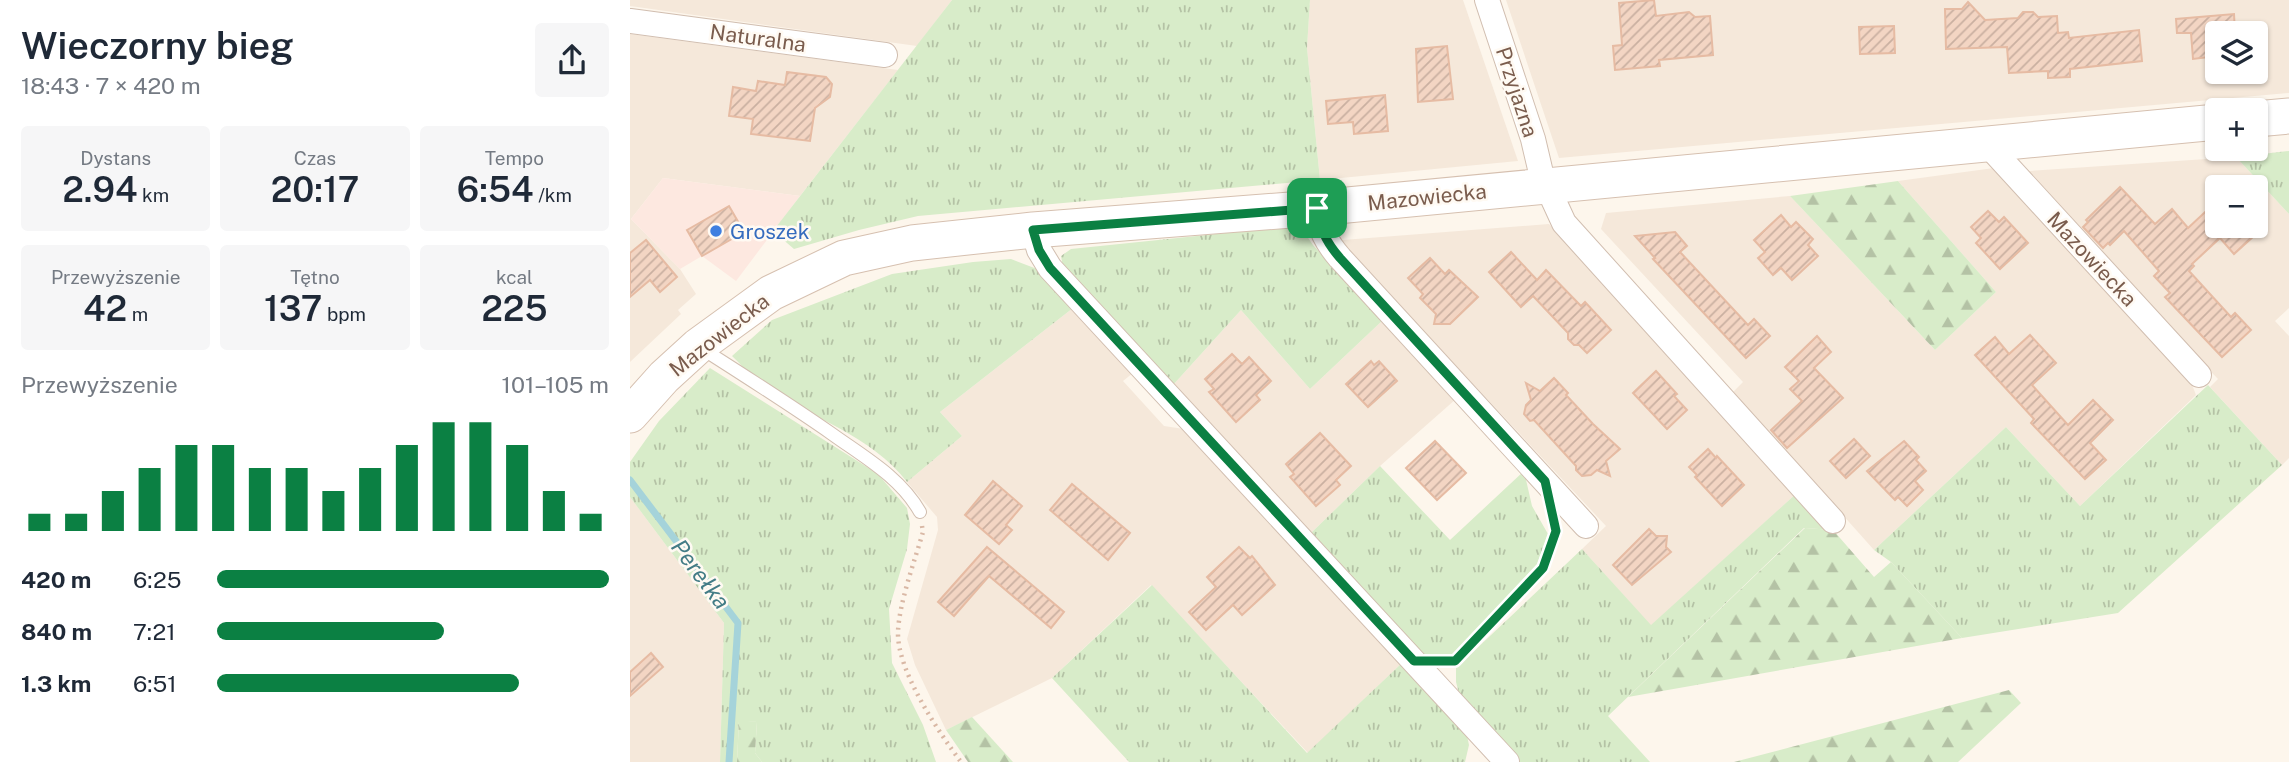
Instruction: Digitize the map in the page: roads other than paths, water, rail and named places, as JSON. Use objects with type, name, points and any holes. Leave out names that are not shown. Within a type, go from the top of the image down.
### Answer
[{"type":"street","name":"Przyjazna","points":[[1488,0],[1546,185],[1570,231],[1833,521]]},
{"type":"street","name":"Naturalna","points":[[630,21],[885,55]]},
{"type":"street","points":[[2268,118],[2289,116]]},
{"type":"street","name":"Mazowiecka","points":[[630,415],[664,377],[698,346],[771,293],[844,258],[912,243],[1033,230],[1317,208],[2205,123]]},
{"type":"street","name":"Mazowiecka","points":[[1986,143],[2199,375]]},
{"type":"street","points":[[1317,208],[1327,244],[1586,526]]},
{"type":"street","points":[[1033,230],[1039,250],[1050,268],[1414,661],[1496,758]]},
{"type":"lane","points":[[698,346],[792,406],[884,470],[920,512]]},
{"type":"waterway","name":"Perełka","points":[[630,480],[738,623],[729,762]]},
{"type":"place","name":"Groszek","points":[[716,231]]}]
